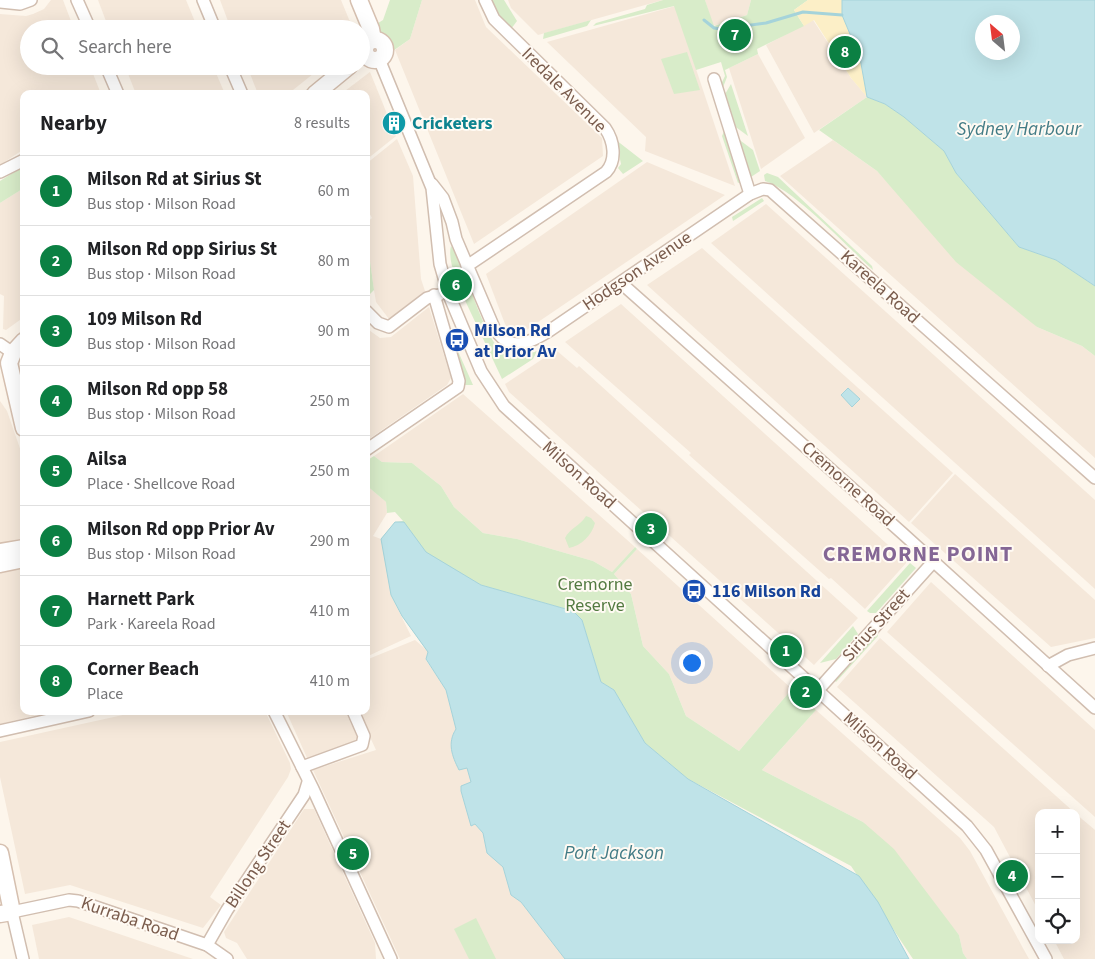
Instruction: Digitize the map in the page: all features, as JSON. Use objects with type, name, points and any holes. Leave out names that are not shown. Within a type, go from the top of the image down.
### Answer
[{"type":"main road","points":[[359,0],[367,20]]},
{"type":"main road","points":[[370,27],[370,52]]},
{"type":"main road","points":[[320,90],[339,75]]},
{"type":"main road","points":[[20,337],[6,355],[10,398],[20,420]]},
{"type":"main road","points":[[6,355],[18,387],[20,406]]},
{"type":"main road","points":[[0,552],[20,549]]},
{"type":"main road","points":[[0,564],[20,560]]},
{"type":"main road","points":[[0,853],[6,913]]},
{"type":"street","points":[[0,2],[20,4],[31,0]]},
{"type":"street","points":[[77,0],[86,20]]},
{"type":"street","points":[[204,0],[212,20]]},
{"type":"street","name":"Iredale Avenue","points":[[467,266],[606,172],[613,159],[610,136],[605,128],[494,19],[485,0]]},
{"type":"street","points":[[370,52],[429,180],[443,198],[467,266]]},
{"type":"street","points":[[110,75],[116,90]]},
{"type":"street","points":[[234,75],[240,90]]},
{"type":"street","points":[[714,78],[750,194]]},
{"type":"street","points":[[0,172],[20,161]]},
{"type":"street","name":"Milson Road","points":[[429,180],[434,196],[440,264],[449,295],[481,371],[495,393],[515,418],[972,830],[986,850],[1046,959]]},
{"type":"street","name":"Kareela Road","points":[[750,194],[763,189],[777,194],[1095,478]]},
{"type":"street","name":"Hodgson Avenue","points":[[467,266],[498,334],[508,342],[522,344],[543,335],[750,194]]},
{"type":"street","points":[[437,234],[450,235],[456,239]]},
{"type":"street","name":"Cremorne Road","points":[[622,283],[934,561],[1095,708]]},
{"type":"street","points":[[370,315],[378,323],[389,327],[434,295],[449,295]]},
{"type":"street","points":[[370,447],[458,387],[459,381],[434,295]]},
{"type":"street","name":"Sirius Street","points":[[818,690],[934,561]]},
{"type":"street","points":[[1048,666],[1068,655],[1095,648]]},
{"type":"street","points":[[0,731],[71,715]]},
{"type":"street","points":[[276,715],[302,766],[389,958]]},
{"type":"street","points":[[302,766],[362,745],[364,736],[355,715]]},
{"type":"street","name":"Billong Street","points":[[207,945],[227,910],[304,795],[308,782]]},
{"type":"street","name":"Kurraba Road","points":[[6,913],[69,900],[78,901],[207,945],[227,959]]},
{"type":"street","points":[[6,913],[22,959]]},
{"type":"shaded area","points":[[51,0],[63,0],[71,20],[20,20],[20,75],[94,75],[99,90],[20,90],[20,152],[0,165],[0,14],[26,16],[44,9]]},
{"type":"shaded area","points":[[98,0],[186,0],[194,20],[106,20]]},
{"type":"shaded area","points":[[220,0],[341,0],[349,20],[228,20]]},
{"type":"shaded area","points":[[422,0],[475,0],[486,27],[602,138],[603,156],[474,244],[395,50],[410,39]]},
{"type":"shaded area","points":[[508,0],[663,0],[538,35],[511,8]]},
{"type":"shaded area","points":[[705,0],[751,0],[747,15],[713,26]]},
{"type":"shaded area","points":[[675,6],[735,186],[645,151],[646,137],[547,42]]},
{"type":"shaded area","points":[[813,20],[851,78],[867,97],[814,133],[766,45]]},
{"type":"shaded area","points":[[758,54],[805,138],[761,169],[729,68]]},
{"type":"shaded area","points":[[370,72],[396,136],[370,157],[370,90],[346,90],[366,75],[370,75]]},
{"type":"shaded area","points":[[129,75],[217,75],[223,90],[134,90]]},
{"type":"shaded area","points":[[251,75],[312,75],[293,90],[256,90]]},
{"type":"shaded area","points":[[397,139],[413,176],[421,279],[425,291],[389,319],[376,302],[370,261],[370,220],[372,218],[370,214],[370,161]]},
{"type":"shaded area","points":[[833,140],[877,171],[897,193],[1037,327],[1082,346],[1095,356],[1095,458],[780,176]]},
{"type":"shaded area","points":[[647,162],[725,195],[522,333],[517,335],[511,333],[505,324],[486,274]]},
{"type":"shaded area","points":[[20,190],[20,320],[6,330],[3,329],[4,296],[0,294],[0,203]]},
{"type":"shaded area","points":[[766,204],[1095,500],[1095,589],[711,243]]},
{"type":"shaded area","points":[[702,248],[953,473],[909,522],[647,285]]},
{"type":"shaded area","points":[[621,304],[907,562],[865,609],[689,455],[691,453],[565,342]]},
{"type":"shaded area","points":[[429,307],[451,378],[447,385],[370,438],[370,331],[380,338],[391,337]]},
{"type":"shaded area","points":[[556,350],[577,368],[579,366],[858,618],[814,665],[509,392],[505,384]]},
{"type":"shaded area","points":[[463,394],[635,547],[612,572],[593,561],[517,539],[483,533],[454,507],[441,486],[412,463],[382,462],[374,456]]},
{"type":"shaded area","points":[[0,401],[7,411],[20,448],[20,542],[0,547]]},
{"type":"shaded area","points":[[955,474],[1095,600],[1095,638],[1051,647],[911,523]]},
{"type":"shaded area","points":[[370,488],[386,502],[387,513],[373,536],[381,539],[391,595],[411,636],[370,655]]},
{"type":"shaded area","points":[[637,549],[792,689],[739,751],[686,716],[669,674],[643,646],[631,594],[614,574]]},
{"type":"shaded area","points":[[20,564],[20,715],[37,715],[0,724],[0,569]]},
{"type":"shaded area","points":[[931,582],[1095,730],[1095,817],[887,632]]},
{"type":"shaded area","points":[[880,638],[1071,809],[1035,809],[1035,904],[994,827],[837,687]]},
{"type":"shaded area","points":[[415,640],[429,652],[426,660],[446,690],[471,782],[461,786],[461,791],[471,826],[475,824],[483,833],[487,853],[503,866],[511,895],[521,902],[565,959],[400,959],[313,770],[376,750],[360,715],[370,715],[370,658]]},
{"type":"shaded area","points":[[816,710],[960,838],[970,851],[1029,959],[967,959],[963,953],[959,935],[863,822],[762,770]]},
{"type":"shaded area","points":[[123,715],[267,715],[290,763],[291,769],[288,777],[210,897],[221,905],[203,928],[70,885],[25,894],[0,777],[0,742]]},
{"type":"shaded area","points":[[288,715],[347,715],[358,739],[356,744],[308,760]]},
{"type":"shaded area","points":[[304,809],[314,809],[375,943],[376,959],[247,959],[237,943],[226,938],[224,932]]},
{"type":"shaded area","points":[[1080,817],[1095,830],[1095,959],[1064,959],[1056,944],[1080,944]]},
{"type":"shaded area","points":[[69,917],[193,959],[39,959],[32,925]]},
{"type":"green space","points":[[390,0],[422,0],[410,39],[390,53],[388,40],[375,25],[383,20]]},
{"type":"green space","points":[[492,0],[504,0],[517,21],[511,29],[497,14]]},
{"type":"green space","points":[[663,0],[705,0],[714,26],[747,15],[751,0],[808,0],[794,10],[804,26],[757,49],[758,54],[725,70],[727,77],[722,90],[720,86],[725,76],[721,62],[696,70],[674,6],[593,26],[596,23],[645,9],[647,5]]},
{"type":"green space","points":[[591,20],[587,26],[543,39],[544,33]]},
{"type":"green space","points":[[687,52],[700,90],[674,94],[661,59]]},
{"type":"green space","points":[[731,84],[748,136],[733,125],[724,96]]},
{"type":"green space","points":[[867,97],[885,104],[904,117],[944,151],[956,173],[1019,247],[1056,260],[1095,286],[1095,356],[1082,346],[1037,327],[956,262],[877,171],[819,130]]},
{"type":"green space","points":[[725,129],[742,181],[738,183],[722,136]]},
{"type":"green space","points":[[737,138],[753,150],[760,171],[751,177]]},
{"type":"green space","points":[[616,140],[643,161],[623,174],[618,168],[621,164]]},
{"type":"green space","points":[[20,168],[20,190],[0,203],[0,181]]},
{"type":"green space","points":[[767,173],[778,177],[872,266],[873,270],[806,207],[777,186],[765,181],[764,175]]},
{"type":"green space","points":[[762,198],[764,201],[733,221],[732,217]]},
{"type":"green space","points":[[451,246],[464,272],[485,326],[493,341],[502,352],[512,358],[537,351],[533,359],[502,379],[462,294],[465,286],[456,276],[451,263]]},
{"type":"green space","points":[[370,261],[374,290],[370,294]]},
{"type":"green space","points":[[453,340],[473,385],[464,385]]},
{"type":"green space","name":"Cremorne Reserve","points":[[374,456],[382,462],[412,463],[441,486],[454,507],[483,533],[517,539],[593,561],[612,572],[635,547],[637,549],[614,574],[631,594],[643,646],[669,674],[686,716],[739,751],[792,689],[816,710],[762,770],[863,822],[894,849],[959,935],[963,953],[967,959],[913,959],[851,866],[688,779],[645,743],[614,690],[601,682],[582,620],[573,611],[481,585],[455,570],[426,659],[428,652],[402,616],[391,595],[381,539],[395,522],[403,521],[395,512],[387,513],[386,502],[370,488],[370,458]]},
{"type":"green space","points":[[586,516],[595,523],[591,532],[582,542],[569,548],[565,538]]},
{"type":"green space","points":[[910,563],[916,568],[876,613],[867,611]]},
{"type":"green space","points":[[853,626],[858,634],[836,659],[820,663]]},
{"type":"green space","points":[[877,633],[878,636],[836,682],[834,680]]},
{"type":"green space","points":[[476,918],[496,959],[469,959],[454,929]]},
{"type":"sand","points":[[808,0],[842,0],[842,15],[860,58],[867,97],[851,78],[814,20],[804,26],[794,10]]},
{"type":"water","name":"Sydney Harbour","points":[[842,0],[1095,0],[1095,286],[1056,260],[1019,247],[956,173],[944,151],[904,117],[885,104],[867,97],[860,58],[842,15]]},
{"type":"water","points":[[848,388],[860,399],[852,407],[841,395]]},
{"type":"water","name":"Port Jackson","points":[[395,522],[404,522],[426,552],[481,585],[573,611],[582,620],[601,682],[614,690],[645,743],[688,779],[859,876],[878,902],[909,959],[565,959],[521,902],[511,895],[503,867],[487,853],[483,833],[475,824],[471,826],[461,786],[471,782],[467,768],[459,770],[453,755],[451,744],[456,729],[446,690],[426,659],[428,652],[402,616],[391,595],[381,539]]},
{"type":"waterway","points":[[704,20],[714,28],[721,29],[766,23],[803,12],[842,15]]},
{"type":"place","name":"Harnett Park","points":[[735,35]]},
{"type":"place","name":"Corner Beach","points":[[845,52]]},
{"type":"place","name":"Cricketers","points":[[394,123]]},
{"type":"place","name":"Milson Rd opp Prior Av","points":[[456,285]]},
{"type":"place","name":"Milson Rd at Prior Av","points":[[457,340]]},
{"type":"place","name":"109 Milson Rd","points":[[651,529]]},
{"type":"place","name":"116 Milson Rd","points":[[694,591]]},
{"type":"place","name":"Milson Rd at Sirius St","points":[[786,651]]},
{"type":"place","name":"Milson Rd opp Sirius St","points":[[806,692]]},
{"type":"place","name":"Ailsa","points":[[353,854]]},
{"type":"place","name":"Milson Rd opp 58","points":[[1012,876]]},
{"type":"district","name":"CREMORNE POINT","points":[[918,554]]}]
